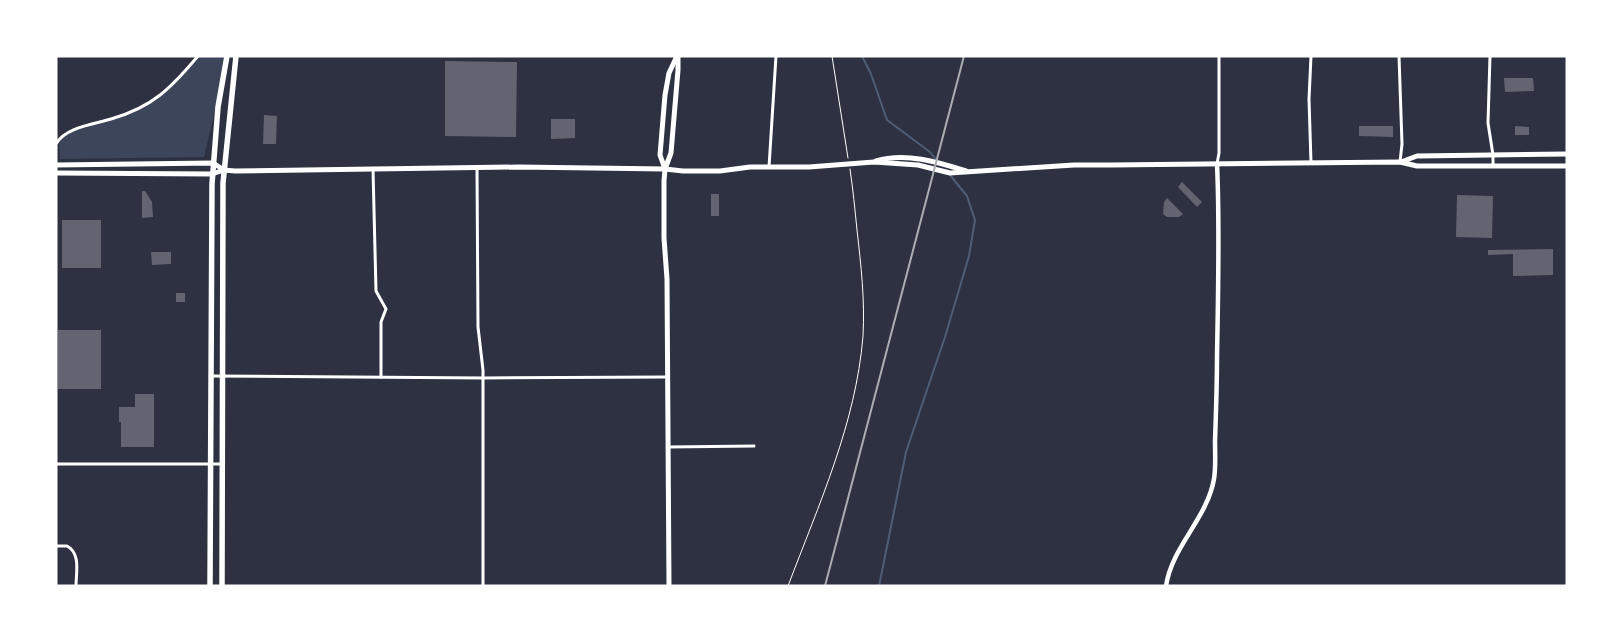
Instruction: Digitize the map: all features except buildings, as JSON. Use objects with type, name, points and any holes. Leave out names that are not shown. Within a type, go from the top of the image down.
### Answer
[{"type":"main road","points":[[210,586],[212,174],[218,107],[227,56]]},
{"type":"main road","points":[[222,586],[224,170],[236,56]]},
{"type":"main road","points":[[666,169],[660,155],[665,95],[669,73],[677,56]]},
{"type":"main road","points":[[669,586],[667,279],[664,238],[664,182],[671,152],[678,70],[677,56]]},
{"type":"main road","points":[[1400,162],[1417,156],[1567,154]]},
{"type":"main road","points":[[56,173],[212,174],[224,170],[478,168],[720,171],[741,168],[874,162],[918,165],[950,173],[1074,165],[1400,162],[1416,166],[1567,166]]},
{"type":"main road","points":[[56,165],[213,163],[224,170]]},
{"type":"street","points":[[56,144],[59,139],[84,125],[124,115],[152,102],[169,89],[198,56]]},
{"type":"street","points":[[769,168],[776,56]]},
{"type":"street","points":[[1166,586],[1171,565],[1208,500],[1214,479],[1217,363],[1219,56]]},
{"type":"street","points":[[1311,56],[1309,99],[1311,163]]},
{"type":"street","points":[[1399,56],[1402,144],[1400,162]]},
{"type":"street","points":[[1490,56],[1488,123],[1493,166]]},
{"type":"street","points":[[478,168],[478,327],[484,378],[483,586]]},
{"type":"street","points":[[373,169],[376,291],[386,310],[381,322],[381,377]]},
{"type":"street","points":[[212,376],[667,377]]},
{"type":"street","points":[[668,447],[754,446]]},
{"type":"street","points":[[56,464],[223,464]]},
{"type":"street","points":[[56,546],[67,546],[74,551],[76,558],[76,586]]},
{"type":"path","points":[[832,56],[848,157]]},
{"type":"path","points":[[788,586],[841,446],[859,364],[864,288],[850,171]]},
{"type":"shaded area","points":[[198,56],[228,56],[204,157],[60,159],[59,139],[84,125],[124,115],[163,94]]},
{"type":"waterway","points":[[862,56],[871,74],[887,120],[930,152],[938,162]]},
{"type":"waterway","points":[[879,586],[906,452],[945,337],[969,256],[975,220],[967,196],[950,175]]},
{"type":"railway","points":[[825,586],[964,56]]}]
